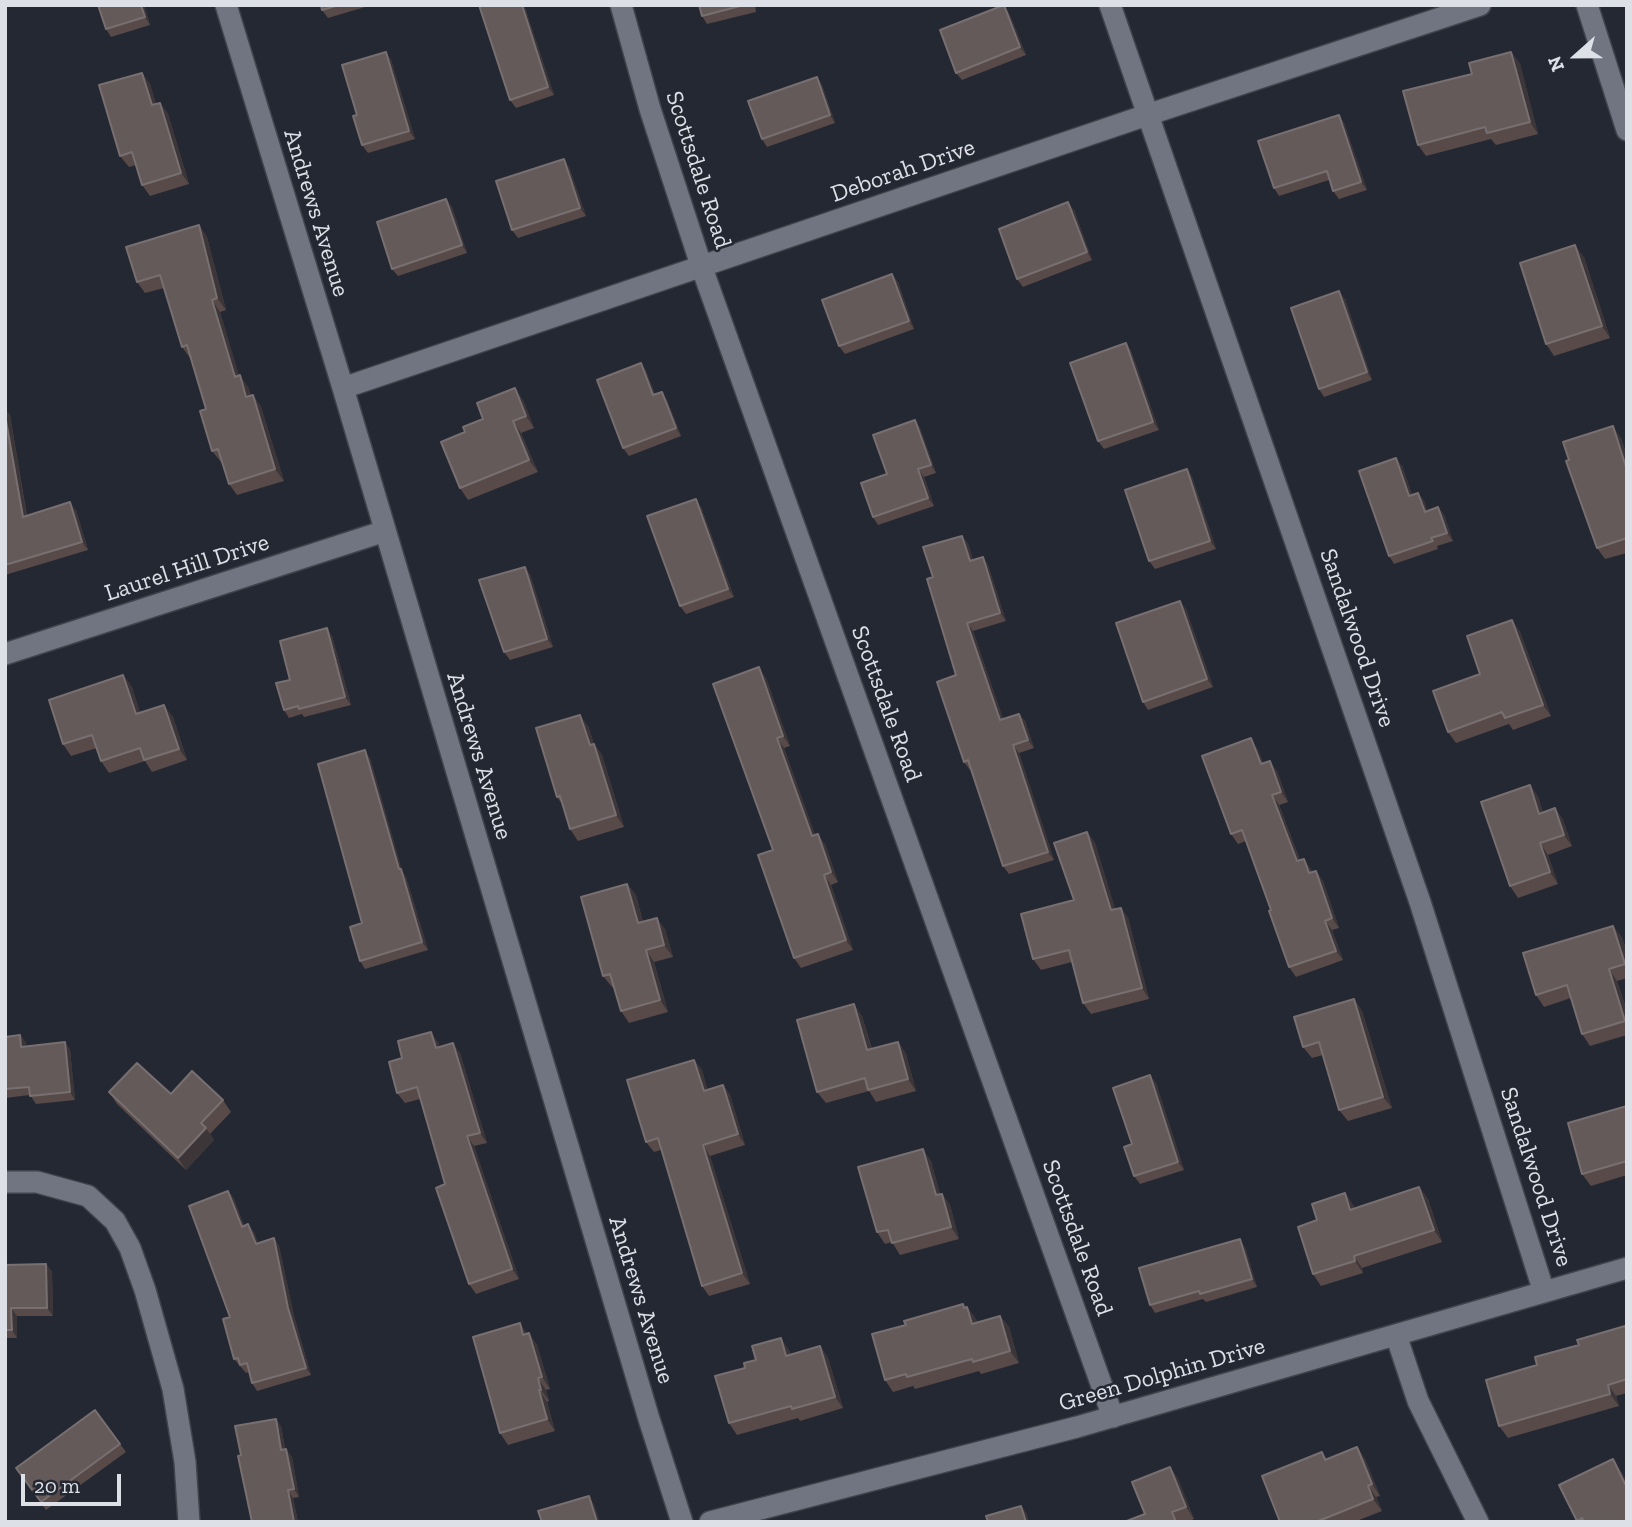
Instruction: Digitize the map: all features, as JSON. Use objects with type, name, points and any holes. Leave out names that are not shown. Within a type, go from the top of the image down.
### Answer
[{"type":"street","name":"Andrews Avenue","points":[[226,5],[682,1522]]},
{"type":"street","name":"Scottsdale Road","points":[[621,5],[650,109],[702,268],[1113,1417]]},
{"type":"street","name":"Sandalwood Drive","points":[[1110,5],[1416,890],[1544,1292]]},
{"type":"street","name":"Deborah Drive","points":[[343,388],[1480,5]]},
{"type":"street","points":[[1587,5],[1627,130]]},
{"type":"street","name":"Laurel Hill Drive","points":[[5,654],[385,531]]},
{"type":"street","points":[[5,1182],[55,1185],[88,1196],[115,1221],[130,1248],[173,1389],[186,1472],[189,1522]]},
{"type":"street","name":"Green Dolphin Drive","points":[[710,1522],[1113,1417],[1627,1268]]},
{"type":"street","points":[[1396,1335],[1418,1401],[1478,1522]]},
{"type":"building","points":[[98,5],[141,5],[145,17],[106,29]]},
{"type":"building","points":[[321,5],[339,5],[322,10]]},
{"type":"building","points":[[479,5],[522,5],[548,87],[510,100]]},
{"type":"building","points":[[699,5],[744,5],[702,16]]},
{"type":"building","points":[[1004,5],[1020,47],[956,73],[940,30]]},
{"type":"building","points":[[386,52],[409,131],[362,145],[353,116],[357,115],[342,65]]},
{"type":"building","points":[[1511,52],[1530,122],[1487,133],[1485,127],[1418,145],[1403,91],[1472,74],[1469,63]]},
{"type":"building","points":[[142,73],[152,105],[160,103],[181,173],[142,185],[132,152],[120,156],[99,85]]},
{"type":"building","points":[[817,77],[830,115],[762,139],[748,101]]},
{"type":"building","points":[[1339,115],[1361,182],[1333,191],[1327,171],[1274,188],[1258,141]]},
{"type":"building","points":[[564,159],[580,208],[512,230],[496,181]]},
{"type":"building","points":[[446,199],[462,245],[392,269],[377,222]]},
{"type":"building","points":[[1068,202],[1087,252],[1017,279],[999,229]]},
{"type":"building","points":[[199,225],[217,298],[212,300],[235,377],[240,375],[246,397],[253,395],[275,469],[229,484],[218,449],[212,451],[200,411],[206,409],[187,345],[182,347],[160,275],[137,282],[126,247]]},
{"type":"building","points":[[1575,245],[1602,326],[1546,344],[1520,263]]},
{"type":"building","points":[[892,274],[909,321],[839,346],[822,300]]},
{"type":"building","points":[[1339,291],[1367,372],[1319,389],[1291,308]]},
{"type":"building","points":[[1126,343],[1153,422],[1098,441],[1070,363]]},
{"type":"building","points":[[641,363],[653,395],[662,392],[676,428],[623,448],[597,380]]},
{"type":"building","points":[[515,388],[526,416],[513,421],[529,460],[460,488],[441,442],[465,432],[463,427],[483,419],[477,403]]},
{"type":"building","points":[[5,415],[23,517],[70,502],[82,542],[5,565]]},
{"type":"building","points":[[915,420],[931,465],[918,469],[928,498],[873,517],[861,483],[887,474],[873,435]]},
{"type":"building","points":[[1613,426],[1627,470],[1627,538],[1597,548],[1566,461],[1569,460],[1563,442]]},
{"type":"building","points":[[1396,458],[1409,496],[1418,493],[1425,512],[1438,507],[1447,533],[1431,538],[1433,541],[1389,556],[1359,471]]},
{"type":"building","points":[[1187,469],[1210,541],[1149,561],[1125,490]]},
{"type":"building","points":[[696,499],[728,589],[680,606],[647,516]]},
{"type":"building","points":[[962,536],[970,561],[983,557],[1000,613],[967,623],[1000,720],[1019,714],[1028,740],[1013,745],[1048,852],[1003,866],[968,760],[964,762],[937,682],[956,675],[927,579],[933,577],[923,547]]},
{"type":"building","points":[[525,567],[547,639],[504,652],[479,580]]},
{"type":"building","points":[[1180,601],[1207,679],[1143,702],[1116,623]]},
{"type":"building","points":[[1512,620],[1543,705],[1505,718],[1502,712],[1448,732],[1433,691],[1480,674],[1467,636]]},
{"type":"building","points":[[327,628],[345,697],[299,709],[298,706],[284,710],[276,683],[290,680],[280,641]]},
{"type":"building","points":[[759,667],[783,736],[777,738],[812,836],[818,834],[831,872],[824,875],[846,940],[794,958],[758,855],[773,850],[713,684]]},
{"type":"building","points":[[123,675],[136,714],[164,705],[179,749],[144,760],[140,748],[101,761],[92,735],[63,744],[49,700]]},
{"type":"building","points":[[580,715],[590,745],[594,744],[616,815],[570,829],[560,796],[557,797],[536,728]]},
{"type":"building","points":[[1251,738],[1261,764],[1270,761],[1281,792],[1272,795],[1297,861],[1304,859],[1309,873],[1316,871],[1332,918],[1325,921],[1336,951],[1289,967],[1242,830],[1231,834],[1202,756]]},
{"type":"building","points":[[365,750],[422,942],[360,961],[350,927],[362,923],[318,764]]},
{"type":"building","points":[[1530,785],[1539,814],[1555,808],[1564,835],[1540,843],[1550,872],[1510,886],[1481,802]]},
{"type":"building","points":[[1087,832],[1111,910],[1121,908],[1142,988],[1083,1003],[1069,950],[1033,959],[1021,914],[1074,900],[1054,843]]},
{"type":"building","points":[[627,884],[638,923],[657,918],[664,945],[646,950],[660,1000],[621,1011],[610,974],[603,976],[581,897]]},
{"type":"building","points":[[1613,926],[1625,964],[1609,969],[1625,1021],[1582,1034],[1567,985],[1536,995],[1523,953]]},
{"type":"building","points":[[1354,999],[1383,1097],[1339,1110],[1319,1042],[1303,1047],[1294,1017]]},
{"type":"building","points":[[854,1004],[867,1050],[898,1042],[908,1079],[868,1090],[865,1078],[817,1092],[797,1020]]},
{"type":"building","points":[[431,1032],[436,1048],[453,1043],[480,1133],[467,1136],[512,1269],[469,1284],[436,1188],[445,1184],[417,1087],[397,1093],[389,1062],[402,1058],[398,1041]]},
{"type":"building","points":[[20,1035],[21,1047],[65,1042],[70,1092],[30,1096],[29,1087],[5,1089],[5,1037]]},
{"type":"building","points":[[694,1060],[704,1091],[723,1085],[738,1134],[703,1145],[742,1273],[702,1286],[658,1138],[646,1142],[627,1080]]},
{"type":"building","points":[[137,1063],[171,1094],[192,1071],[223,1100],[201,1123],[206,1128],[178,1158],[109,1092]]},
{"type":"building","points":[[1150,1075],[1178,1162],[1134,1176],[1124,1147],[1132,1144],[1113,1088]]},
{"type":"building","points":[[1627,1106],[1627,1161],[1582,1174],[1568,1123]]},
{"type":"building","points":[[923,1149],[936,1195],[942,1194],[951,1227],[892,1243],[888,1230],[877,1232],[858,1167]]},
{"type":"building","points":[[1419,1187],[1434,1230],[1354,1256],[1355,1261],[1313,1274],[1298,1227],[1317,1220],[1312,1204],[1345,1193],[1350,1210]]},
{"type":"building","points":[[228,1191],[242,1227],[248,1224],[256,1244],[274,1238],[288,1308],[306,1368],[252,1383],[247,1363],[240,1365],[238,1358],[234,1359],[223,1319],[230,1317],[189,1206]]},
{"type":"building","points":[[1240,1239],[1252,1279],[1150,1305],[1139,1268]]},
{"type":"building","points":[[46,1264],[47,1308],[11,1308],[12,1330],[5,1330],[5,1265]]},
{"type":"building","points":[[963,1304],[964,1308],[967,1307],[972,1324],[1000,1316],[1010,1351],[973,1362],[972,1359],[907,1377],[906,1374],[885,1380],[872,1334],[906,1325],[904,1321]]},
{"type":"building","points":[[520,1323],[523,1335],[529,1333],[542,1377],[538,1378],[539,1390],[547,1419],[500,1433],[473,1337]]},
{"type":"building","points":[[1625,1326],[1627,1379],[1608,1385],[1610,1394],[1499,1426],[1486,1380],[1537,1365],[1535,1357],[1579,1345],[1577,1340]]},
{"type":"building","points":[[781,1338],[786,1356],[820,1346],[835,1397],[729,1423],[715,1376],[745,1368],[744,1363],[756,1360],[752,1346]]},
{"type":"building","points":[[95,1410],[120,1444],[41,1502],[16,1468]]},
{"type":"building","points":[[276,1419],[281,1450],[286,1449],[294,1489],[288,1490],[294,1522],[252,1522],[238,1456],[241,1455],[235,1426]]},
{"type":"building","points":[[1357,1447],[1372,1484],[1368,1486],[1373,1499],[1316,1522],[1280,1522],[1262,1476],[1322,1452],[1325,1460]]},
{"type":"building","points":[[1613,1459],[1627,1488],[1627,1522],[1584,1522],[1582,1518],[1577,1521],[1559,1485]]},
{"type":"building","points":[[1170,1467],[1186,1507],[1172,1512],[1176,1522],[1124,1522],[1145,1514],[1132,1482]]},
{"type":"building","points":[[589,1496],[597,1522],[542,1522],[538,1511]]},
{"type":"building","points":[[1021,1506],[1026,1522],[988,1522],[986,1516]]}]
